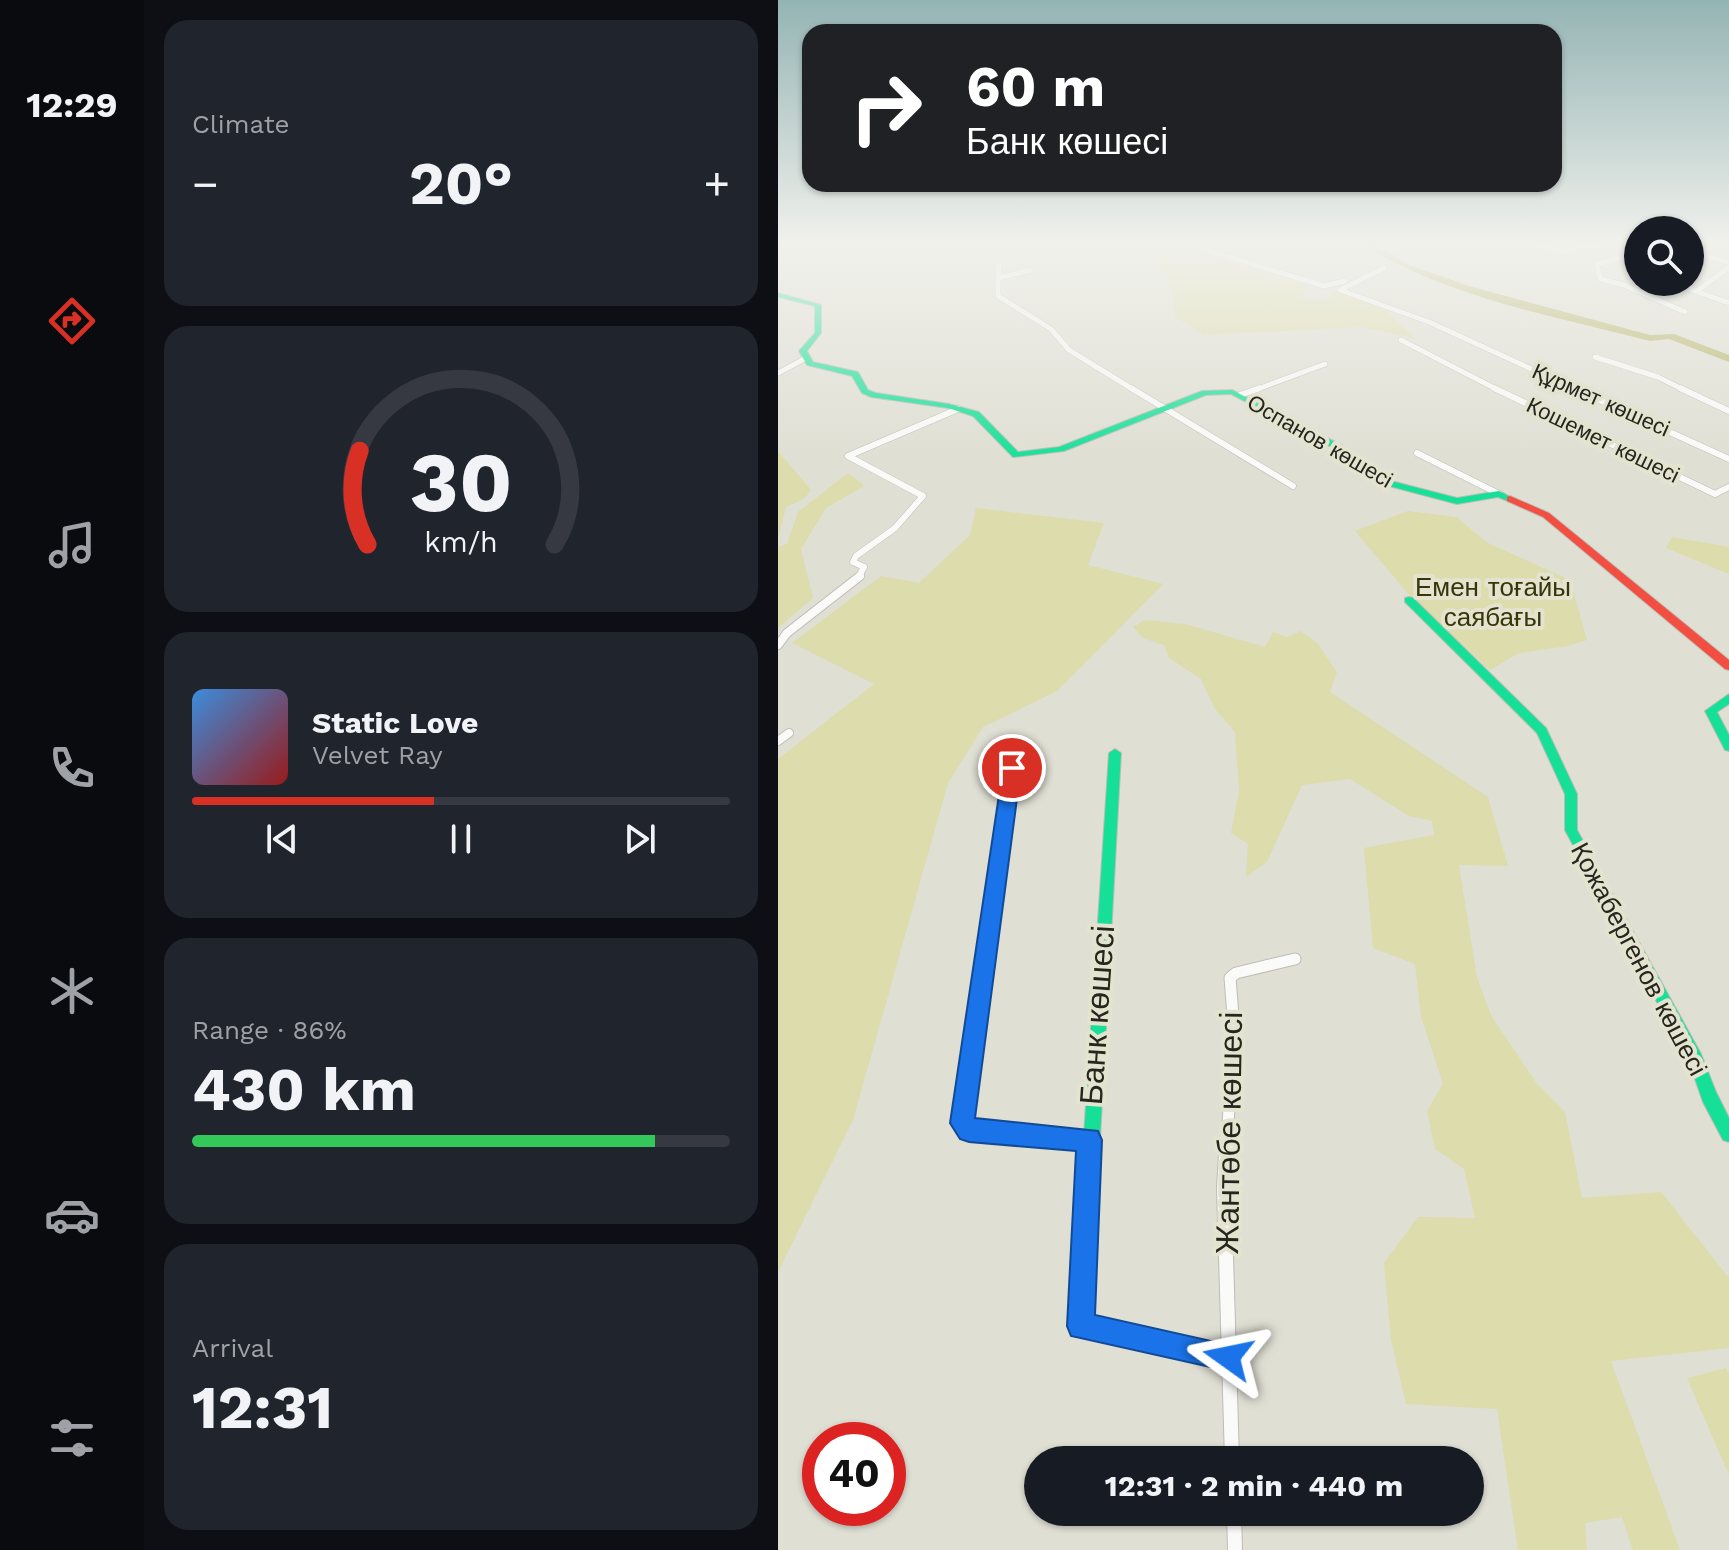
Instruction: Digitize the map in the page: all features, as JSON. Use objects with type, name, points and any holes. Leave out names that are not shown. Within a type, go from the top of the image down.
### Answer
[{"type":"street","points":[[778,373],[806,358],[803,351],[818,333],[820,315]]},
{"type":"street","points":[[1029,315],[1051,329],[1069,350],[1293,486]]},
{"type":"street","name":"Құрмет көшесі","points":[[1411,315],[1729,459]]},
{"type":"street","name":"Кошемет көшесі","points":[[1401,340],[1430,357],[1715,494],[1729,487]]},
{"type":"street","points":[[1595,357],[1658,377],[1729,411]]},
{"type":"street","name":"Оспанов көшесі","points":[[806,358],[810,363],[855,374],[865,391],[874,395],[958,409],[984,420],[1016,455],[1061,449],[1162,408],[1214,391],[1240,395],[1340,448],[1366,471],[1392,484],[1457,501],[1499,494]]},
{"type":"street","points":[[1240,395],[1325,364]]},
{"type":"street","points":[[778,645],[798,624],[863,574],[864,567],[853,562],[856,556],[895,528],[923,496],[848,456],[958,409]]},
{"type":"street","points":[[1417,453],[1559,522],[1729,666]]},
{"type":"street","name":"Қожабергенов көшесі","points":[[1409,600],[1542,731],[1571,794],[1571,830],[1696,1059],[1709,1096],[1729,1134]]},
{"type":"street","points":[[1729,698],[1711,711],[1729,747]]},
{"type":"street","points":[[778,741],[789,733]]},
{"type":"street","name":"Банк көшесі","points":[[1115,753],[1089,1140],[1081,1326],[1228,1357]]},
{"type":"street","points":[[1012,768],[962,1123],[969,1130],[1089,1140]]},
{"type":"street","name":"Жантөбе көшесі","points":[[1228,1357],[1224,1188],[1234,1028],[1230,978],[1236,973],[1295,959]]},
{"type":"street","points":[[1228,1357],[1231,1446]]},
{"type":"street","points":[[1234,1526],[1235,1550]]},
{"type":"green space","points":[[1391,315],[1416,339],[1362,327],[1204,335],[1175,317]]},
{"type":"green space","points":[[778,451],[811,490],[805,498],[786,507],[778,539]]},
{"type":"green space","points":[[848,473],[864,486],[826,508],[801,549],[813,598],[778,628],[778,547],[787,544],[798,512]]},
{"type":"green space","points":[[976,508],[1104,523],[1088,565],[1163,584],[1057,691],[983,727],[948,783],[853,1120],[778,1272],[778,759],[874,684],[792,643],[881,576],[919,583],[970,535]]},
{"type":"green space","name":"Емен тоғайы саябағы","points":[[1408,511],[1456,517],[1488,543],[1570,580],[1587,640],[1519,653],[1490,670],[1411,597],[1355,531]]},
{"type":"green space","points":[[1672,537],[1729,547],[1729,574],[1666,548]]},
{"type":"green space","points":[[1144,620],[1185,624],[1265,647],[1273,632],[1287,637],[1301,631],[1318,644],[1337,672],[1330,692],[1488,797],[1508,866],[1459,865],[1477,978],[1492,1017],[1537,1084],[1565,1112],[1582,1198],[1661,1192],[1729,1278],[1729,1348],[1611,1361],[1680,1550],[1633,1550],[1622,1517],[1585,1523],[1587,1550],[1518,1550],[1497,1409],[1406,1404],[1391,1340],[1384,1263],[1418,1217],[1475,1218],[1464,1169],[1435,1149],[1427,1111],[1443,1084],[1421,1017],[1415,964],[1373,948],[1364,848],[1434,835],[1432,821],[1409,816],[1350,779],[1302,785],[1267,862],[1246,877],[1248,844],[1231,833],[1239,791],[1235,732],[1215,709],[1201,679],[1169,658],[1164,645],[1143,638],[1133,627]]},
{"type":"green space","points":[[1726,1368],[1729,1374],[1729,1475],[1687,1378]]},
{"type":"waterway","points":[[1566,315],[1650,338],[1670,336],[1729,359]]},
{"type":"traffic: fast","points":[[818,315],[818,333],[803,351],[810,363],[855,374],[865,391],[874,395],[949,406],[976,414],[1016,455],[1061,449],[1205,393],[1232,392],[1340,448],[1366,471],[1392,484],[1457,501],[1499,494],[1510,499]]},
{"type":"traffic: fast","points":[[1409,600],[1542,731],[1571,794],[1571,830],[1696,1059],[1709,1096],[1729,1134]]},
{"type":"traffic: fast","points":[[1729,698],[1711,711],[1729,747]]},
{"type":"traffic: fast","points":[[1082,1303],[1115,753]]},
{"type":"traffic: slow","points":[[1082,1303],[1081,1326],[1228,1357]]},
{"type":"traffic: jam","points":[[1510,499],[1546,515],[1729,666]]},
{"type":"route","points":[[1012,768],[962,1123],[969,1130],[1089,1140],[1081,1326],[1228,1357]]}]
